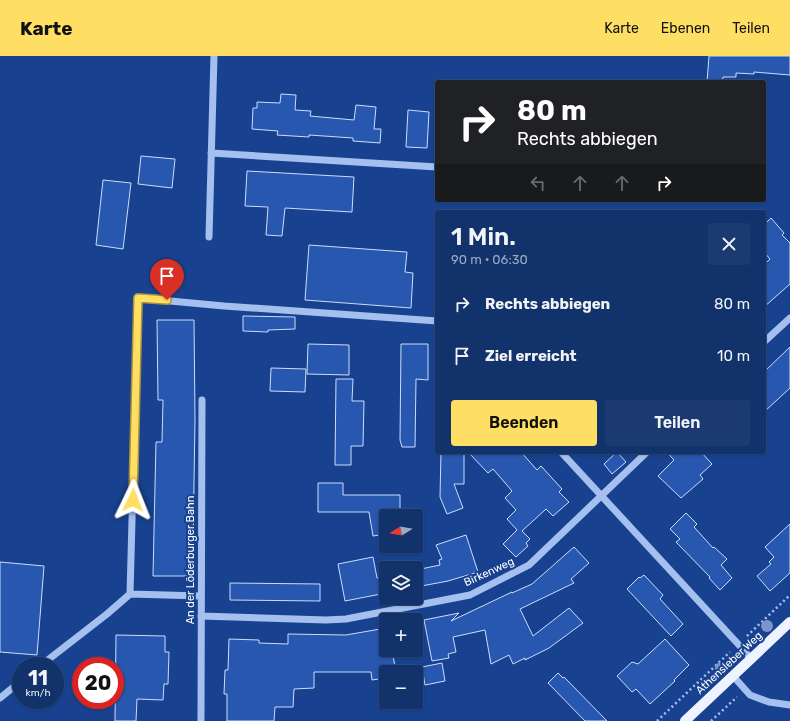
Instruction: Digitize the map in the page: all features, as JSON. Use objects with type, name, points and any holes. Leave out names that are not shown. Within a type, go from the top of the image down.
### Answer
[{"type":"main road","name":"Athensleber Weg","points":[[685,721],[790,622]]},
{"type":"street","points":[[209,237],[214,56]]},
{"type":"street","points":[[211,153],[435,167]]},
{"type":"street","points":[[130,594],[138,298],[435,322]]},
{"type":"street","points":[[766,340],[790,318]]},
{"type":"street","name":"An der Löderburger Bahn","points":[[201,721],[202,400]]},
{"type":"street","points":[[563,454],[600,496],[752,658]]},
{"type":"street","name":"Birkenweg","points":[[201,616],[326,620],[346,619],[470,594],[529,565],[645,454]]},
{"type":"street","points":[[52,657],[130,594],[201,596]]},
{"type":"street","points":[[733,676],[750,695],[769,702],[790,705]]},
{"type":"street","points":[[0,698],[12,688]]},
{"type":"path","points":[[657,721],[790,595]]},
{"type":"path","points":[[711,721],[745,689]]},
{"type":"building","points":[[709,56],[790,56],[790,75],[754,72],[754,74],[736,73],[736,77],[723,77],[722,80],[707,80]]},
{"type":"building","points":[[281,94],[296,95],[295,110],[311,111],[310,116],[354,120],[356,105],[376,107],[374,129],[381,129],[380,143],[353,141],[353,138],[309,135],[309,137],[277,135],[278,131],[252,129],[253,108],[257,108],[257,102],[280,103]]},
{"type":"building","points":[[408,110],[429,112],[427,148],[406,147]]},
{"type":"building","points":[[141,156],[175,159],[172,188],[138,184]]},
{"type":"building","points":[[247,171],[354,177],[352,212],[285,208],[282,236],[266,235],[268,207],[245,206]]},
{"type":"building","points":[[103,180],[131,183],[123,249],[96,245]]},
{"type":"building","points":[[771,218],[784,233],[782,235],[790,243],[790,284],[766,305],[766,263],[770,259],[766,254],[766,223]]},
{"type":"building","points":[[309,245],[407,252],[405,272],[413,273],[411,308],[305,300]]},
{"type":"building","points":[[243,316],[295,317],[295,329],[268,330],[268,332],[243,331]]},
{"type":"building","points":[[157,320],[194,320],[195,419],[193,548],[190,548],[189,576],[153,576],[156,442],[162,442],[163,400],[158,400]]},
{"type":"building","points":[[308,344],[349,345],[349,375],[307,374]]},
{"type":"building","points":[[401,344],[428,344],[428,380],[416,379],[415,447],[402,447],[400,440]]},
{"type":"building","points":[[790,347],[790,388],[766,410],[766,370]]},
{"type":"building","points":[[271,368],[306,369],[305,392],[270,391]]},
{"type":"building","points":[[336,379],[353,379],[352,401],[364,401],[363,446],[351,446],[351,465],[335,465]]},
{"type":"building","points":[[441,454],[464,454],[464,484],[454,484],[463,508],[447,514],[440,497]]},
{"type":"building","points":[[470,454],[523,454],[537,470],[541,466],[562,489],[559,492],[569,502],[553,516],[546,509],[522,531],[530,539],[526,543],[528,546],[516,557],[503,544],[517,530],[507,519],[516,510],[505,498],[512,491],[493,469],[488,473]]},
{"type":"building","points":[[615,454],[619,454],[626,462],[612,474],[604,464]]},
{"type":"building","points":[[669,454],[703,454],[712,464],[700,475],[703,479],[681,498],[658,476],[674,460]]},
{"type":"building","points":[[318,483],[343,483],[343,495],[400,495],[400,509],[379,509],[379,535],[373,536],[369,512],[318,512]]},
{"type":"building","points":[[686,513],[697,524],[694,527],[713,548],[714,547],[727,559],[721,565],[732,578],[720,590],[709,578],[710,577],[676,542],[680,539],[670,529]]},
{"type":"building","points":[[790,524],[790,573],[770,591],[757,576],[771,564],[769,562],[774,557],[765,547]]},
{"type":"building","points":[[466,535],[478,572],[448,581],[423,586],[423,569],[440,565],[439,560],[442,559],[436,545]]},
{"type":"building","points":[[574,547],[589,563],[571,579],[574,583],[520,609],[533,636],[569,608],[583,623],[549,648],[525,660],[525,658],[513,664],[509,655],[491,664],[485,630],[453,637],[456,652],[448,654],[449,658],[432,661],[424,620],[459,613],[451,621],[532,584]]},
{"type":"building","points":[[373,557],[377,578],[379,578],[379,594],[345,601],[338,564]]},
{"type":"building","points":[[0,562],[44,566],[37,655],[0,652]]},
{"type":"building","points":[[644,575],[663,595],[660,599],[683,624],[671,636],[627,589],[639,577],[640,578]]},
{"type":"building","points":[[230,583],[320,584],[320,601],[230,600]]},
{"type":"building","points":[[379,629],[379,657],[393,657],[395,665],[379,665],[379,679],[372,680],[371,672],[314,672],[314,688],[294,689],[293,707],[275,707],[274,721],[227,721],[227,694],[224,694],[225,670],[228,670],[229,639],[259,640],[259,643],[288,644],[288,634],[346,635]]},
{"type":"building","points":[[116,635],[165,636],[165,652],[169,652],[168,684],[164,684],[163,700],[137,699],[136,721],[115,721],[115,709],[124,709],[124,657],[116,657]]},
{"type":"building","points":[[665,639],[689,665],[674,680],[675,681],[650,704],[636,689],[632,692],[617,676],[632,662],[638,664]]},
{"type":"building","points":[[442,663],[445,681],[425,685],[423,667]]},
{"type":"building","points":[[558,673],[563,678],[564,677],[607,721],[585,721],[548,683]]},
{"type":"route","points":[[133,500],[138,298],[167,300]]}]
